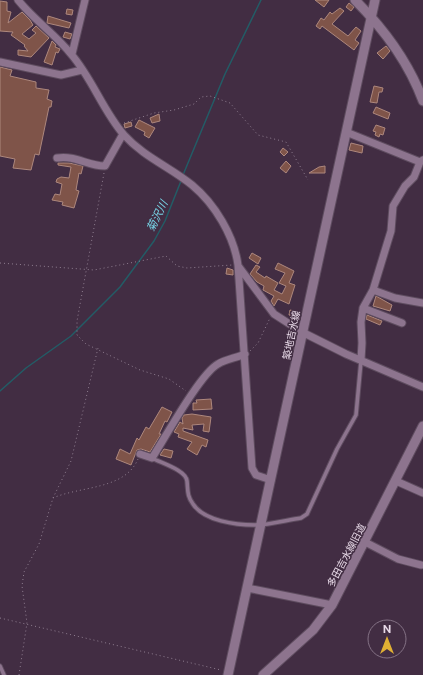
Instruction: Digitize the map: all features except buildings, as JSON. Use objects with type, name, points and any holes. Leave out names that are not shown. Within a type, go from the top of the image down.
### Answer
[{"type":"main road","points":[[355,0],[371,17],[407,65],[423,102]]},
{"type":"main road","name":"築地吉水線","points":[[229,673],[375,0]]},
{"type":"main road","name":"多田吉水線旧道","points":[[263,675],[313,630],[332,605],[423,426]]},
{"type":"street","points":[[18,0],[72,54],[124,134],[155,162],[192,185],[204,198],[228,233],[234,245],[238,265],[252,468],[256,475],[271,480]]},
{"type":"street","points":[[72,54],[85,0]]},
{"type":"street","points":[[0,62],[61,76],[82,70]]},
{"type":"street","points":[[346,132],[381,144],[422,161],[414,177],[405,186],[393,206],[391,231],[373,290],[363,308],[360,322],[362,343],[361,360]]},
{"type":"street","points":[[57,158],[71,157],[99,166],[105,166],[124,134]]},
{"type":"street","points":[[238,265],[274,314],[303,332],[361,360],[423,387]]},
{"type":"street","points":[[373,290],[395,298],[423,303]]},
{"type":"street","points":[[363,308],[402,323]]},
{"type":"street","points":[[140,454],[152,458],[192,395],[214,367],[222,362],[245,354]]},
{"type":"street","points":[[396,481],[423,494]]},
{"type":"street","points":[[365,542],[398,559],[421,565]]},
{"type":"street","points":[[247,588],[332,605]]},
{"type":"lane","points":[[152,458],[177,469],[185,476],[187,480],[188,497],[194,506],[207,516],[244,524],[261,525],[301,518],[307,514],[337,448],[356,415],[361,360]]},
{"type":"lane","points":[[0,666],[4,675]]},
{"type":"path","points":[[118,125],[154,113],[174,110],[194,104],[201,97],[210,96],[230,103],[258,134],[286,142],[308,180]]},
{"type":"path","points":[[105,166],[77,321],[77,335],[86,344],[98,348],[140,370],[169,379],[192,395]]},
{"type":"path","points":[[0,263],[94,270],[166,256],[177,266],[187,268],[238,265]]},
{"type":"path","points":[[245,354],[253,349],[274,314]]},
{"type":"path","points":[[19,675],[26,623],[22,586],[24,572],[39,544],[53,498],[71,461],[98,348]]},
{"type":"path","points":[[53,498],[70,492],[96,487],[127,475],[134,469],[140,454]]},
{"type":"path","points":[[0,618],[26,623],[229,673]]},
{"type":"waterway","name":"菊沢川","points":[[183,175],[225,74],[261,0]]},
{"type":"waterway","name":"菊沢川","points":[[0,391],[26,368],[71,336],[120,287],[154,241],[165,221],[181,181]]}]
